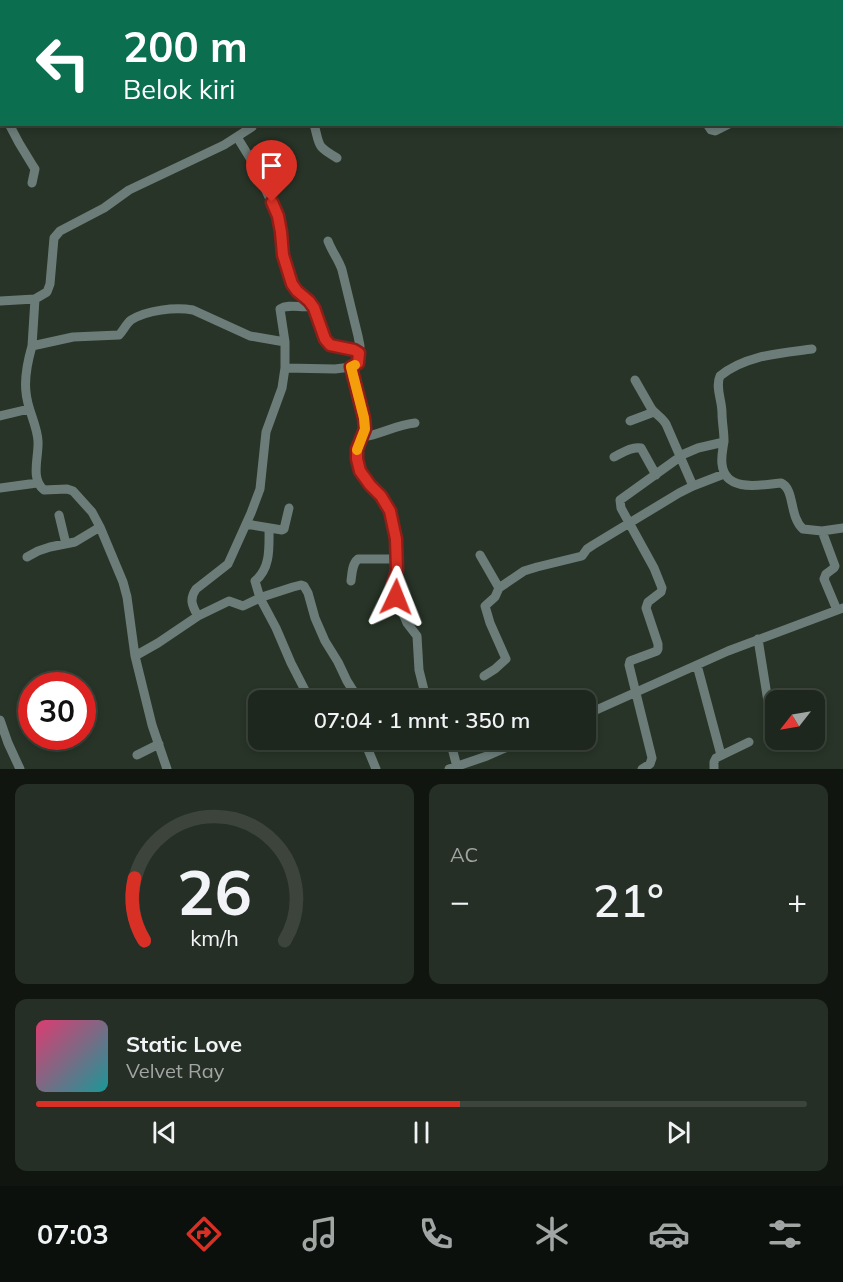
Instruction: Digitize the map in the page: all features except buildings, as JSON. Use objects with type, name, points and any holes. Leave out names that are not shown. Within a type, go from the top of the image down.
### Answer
[{"type":"street","points":[[10,126],[33,166],[32,183]]},
{"type":"street","points":[[0,301],[35,299],[47,292],[50,284],[54,238],[60,231],[104,208],[129,190],[224,145],[252,126]]},
{"type":"street","points":[[315,126],[320,146],[336,158]]},
{"type":"street","points":[[708,126],[715,131],[725,126]]},
{"type":"street","points":[[237,137],[253,162],[278,216],[283,255],[292,284],[313,306],[327,343],[359,353]]},
{"type":"street","points":[[285,369],[335,369],[351,367],[358,363],[360,346],[342,270],[328,241]]},
{"type":"street","points":[[35,299],[32,346],[25,378],[29,409],[38,440],[37,483],[44,490],[67,489],[72,491],[92,512],[100,527],[127,597],[135,656],[152,725],[167,769]]},
{"type":"street","points":[[198,616],[192,604],[192,595],[196,589],[228,564],[260,489],[266,432],[282,388],[285,369],[285,342],[280,309],[282,307],[313,306]]},
{"type":"street","points":[[32,346],[73,337],[119,335],[131,320],[171,309],[193,310],[250,336],[285,342]]},
{"type":"street","points":[[812,349],[763,356],[734,367],[720,376],[718,384],[722,405],[724,442],[722,466],[724,474],[735,483],[747,486],[784,484],[788,488],[794,514],[803,530],[822,531],[843,528]]},
{"type":"street","points":[[351,367],[365,429],[357,449],[357,459],[360,471],[390,511],[395,529],[398,558],[393,584],[407,623],[417,636],[419,670],[424,690]]},
{"type":"street","points":[[635,380],[654,412],[662,417],[666,424],[693,486]]},
{"type":"street","points":[[0,416],[29,409]]},
{"type":"street","points":[[630,420],[654,412]]},
{"type":"street","points":[[363,437],[392,427],[415,423]]},
{"type":"street","points":[[642,769],[650,764],[652,758],[629,663],[658,649],[646,608],[648,602],[661,592],[662,588],[654,568],[621,508],[620,500],[680,457],[698,448],[724,442]]},
{"type":"street","points":[[614,457],[638,447],[656,475]]},
{"type":"street","points":[[484,676],[506,659],[484,606],[495,597],[499,588],[525,571],[582,556],[587,549],[693,486],[724,474]]},
{"type":"street","points":[[0,488],[37,483]]},
{"type":"street","points":[[246,524],[282,530],[289,508]]},
{"type":"street","points":[[59,515],[66,544]]},
{"type":"street","points":[[27,557],[50,547],[75,542],[100,527]]},
{"type":"street","points":[[269,528],[269,557],[263,574],[255,582],[260,598],[305,690]]},
{"type":"street","points":[[596,711],[758,639],[840,609],[824,579],[824,576],[835,566],[822,531]]},
{"type":"street","points":[[480,555],[499,588]]},
{"type":"street","points":[[351,580],[355,562],[358,559],[398,558]]},
{"type":"street","points":[[135,656],[198,616],[229,601],[243,606],[301,585],[306,588],[318,626],[353,690]]},
{"type":"street","points":[[758,639],[767,690]]},
{"type":"street","points":[[697,665],[721,755]]},
{"type":"street","points":[[0,720],[20,769]]},
{"type":"street","points":[[714,769],[716,758],[749,742]]},
{"type":"street","points":[[137,755],[159,744]]},
{"type":"street","points":[[368,750],[376,769]]},
{"type":"street","points":[[451,750],[453,768],[500,750]]},
{"type":"slow traffic","points":[[355,365],[351,367],[365,429],[357,450]]},
{"type":"route","points":[[272,202],[278,216],[283,255],[292,284],[316,311],[327,343],[359,353],[358,363],[351,367],[365,429],[357,449],[357,459],[360,471],[390,511],[395,529],[398,558],[393,584],[396,597]]}]
